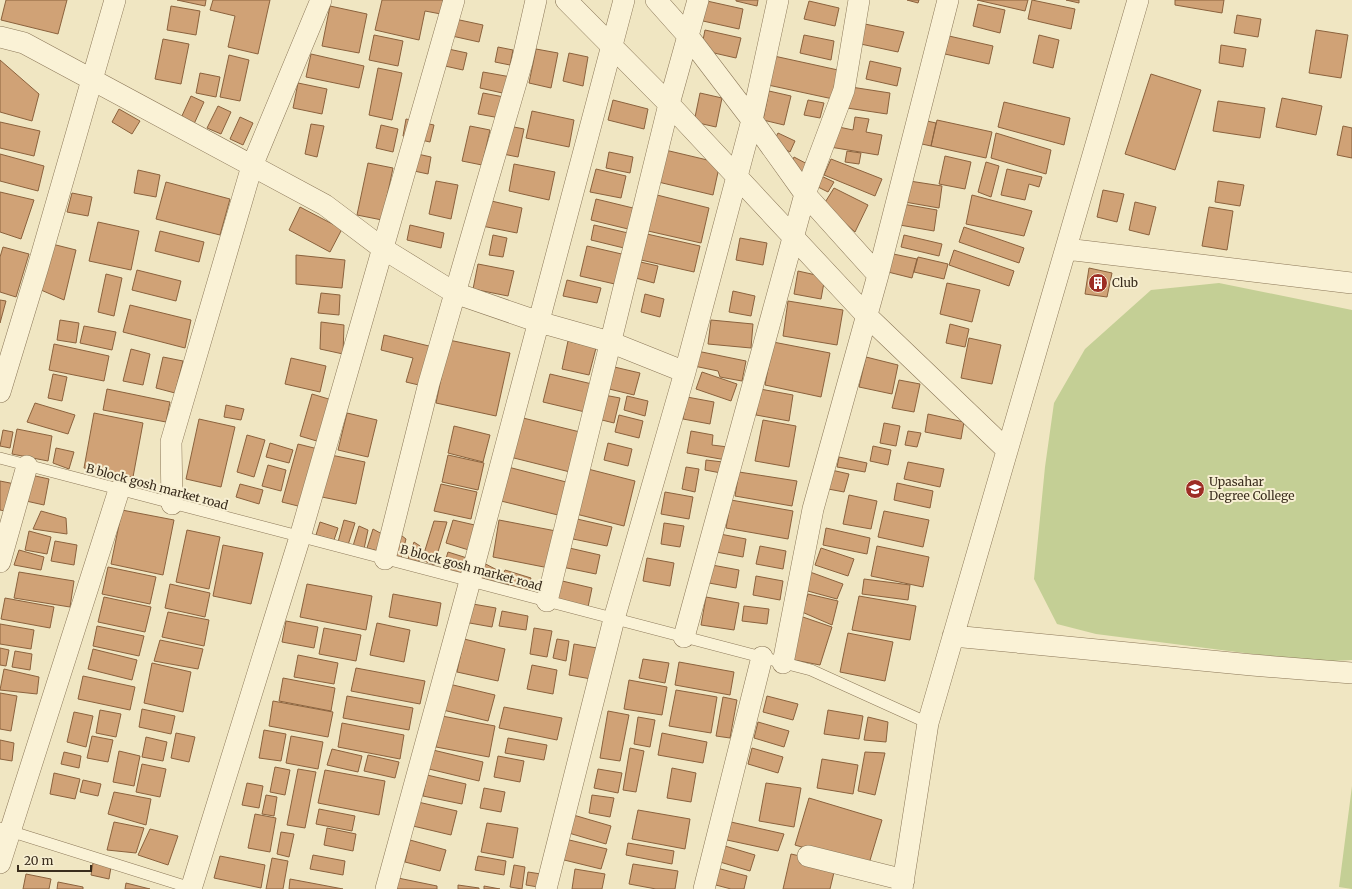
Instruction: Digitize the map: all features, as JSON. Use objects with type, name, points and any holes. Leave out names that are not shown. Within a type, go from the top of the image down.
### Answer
[{"type":"street","points":[[0,392],[38,267],[115,0]]},
{"type":"street","points":[[172,504],[171,442],[252,166],[321,0]]},
{"type":"street","points":[[191,889],[300,537],[454,0]]},
{"type":"street","points":[[385,559],[429,383],[522,62],[536,0]]},
{"type":"street","points":[[566,0],[669,104],[867,316],[1007,450]]},
{"type":"street","points":[[386,889],[470,581],[611,44],[624,0]]},
{"type":"street","points":[[656,0],[688,36],[752,120],[805,194],[878,275]]},
{"type":"street","points":[[547,601],[669,104],[698,0]]},
{"type":"street","points":[[546,889],[614,619],[685,372],[752,120],[778,0]]},
{"type":"street","points":[[684,636],[805,194],[844,90],[859,0]]},
{"type":"street","points":[[783,662],[812,509],[878,275],[948,0]]},
{"type":"street","points":[[808,856],[903,885],[928,723],[1138,0]]},
{"type":"street","points":[[0,37],[24,43],[325,205],[382,248],[455,293],[539,322],[610,342],[685,372]]},
{"type":"street","points":[[1066,249],[1352,283]]},
{"type":"street","points":[[0,562],[28,466]]},
{"type":"street","points":[[0,863],[5,830],[119,490]]},
{"type":"street","points":[[953,636],[1252,665],[1352,673]]},
{"type":"street","points":[[704,889],[762,657]]},
{"type":"lane","name":"B block gosh market road","points":[[0,458],[783,662],[811,670],[928,723]]},
{"type":"lane","points":[[5,830],[191,889]]},
{"type":"green space","name":"Upasahar Degree College","points":[[1219,283],[1352,310],[1352,660],[1315,662],[1096,634],[1057,624],[1034,579],[1045,467],[1054,403],[1085,349],[1151,290]]},
{"type":"green space","points":[[1352,786],[1352,889],[1339,887]]},
{"type":"building","points":[[6,0],[67,0],[58,34],[1,20]]},
{"type":"building","points":[[177,0],[206,0],[205,6]]},
{"type":"building","points":[[213,0],[270,0],[258,54],[228,47],[235,16],[210,10]]},
{"type":"building","points":[[382,0],[443,0],[441,14],[425,11],[419,40],[375,30]]},
{"type":"building","points":[[736,0],[758,0],[757,6]]},
{"type":"building","points":[[907,0],[919,0],[918,3]]},
{"type":"building","points":[[977,0],[1028,0],[1025,11]]},
{"type":"building","points":[[1032,0],[1075,9],[1071,29],[1028,19]]},
{"type":"building","points":[[1066,0],[1079,0],[1079,3]]},
{"type":"building","points":[[1175,0],[1224,0],[1222,13],[1175,5]]},
{"type":"building","points":[[707,1],[743,9],[739,29],[703,21]]},
{"type":"building","points":[[809,1],[839,8],[835,26],[804,19]]},
{"type":"building","points":[[978,4],[1005,10],[1000,33],[973,26]]},
{"type":"building","points":[[171,6],[200,11],[196,35],[167,30]]},
{"type":"building","points":[[330,6],[367,14],[359,53],[322,46]]},
{"type":"building","points":[[1237,15],[1261,19],[1258,37],[1234,33]]},
{"type":"building","points":[[455,19],[483,25],[479,42],[452,36]]},
{"type":"building","points":[[860,23],[904,32],[898,52],[856,43]]},
{"type":"building","points":[[705,30],[741,38],[736,58],[701,50]]},
{"type":"building","points":[[1316,30],[1348,35],[1341,78],[1309,73]]},
{"type":"building","points":[[374,35],[403,41],[398,66],[369,60]]},
{"type":"building","points":[[804,35],[834,41],[831,60],[800,53]]},
{"type":"building","points":[[1039,35],[1059,40],[1053,68],[1033,63]]},
{"type":"building","points":[[949,36],[993,46],[989,64],[945,54]]},
{"type":"building","points":[[163,39],[189,44],[181,84],[155,79]]},
{"type":"building","points":[[1221,45],[1246,49],[1243,67],[1219,63]]},
{"type":"building","points":[[439,47],[467,53],[463,70],[436,64]]},
{"type":"building","points":[[498,47],[513,50],[510,65],[495,62]]},
{"type":"building","points":[[536,49],[558,53],[551,88],[529,83]]},
{"type":"building","points":[[569,53],[588,57],[583,86],[563,81]]},
{"type":"building","points":[[311,54],[364,66],[359,88],[306,77]]},
{"type":"building","points":[[229,55],[249,60],[240,101],[220,97]]},
{"type":"building","points":[[774,56],[838,70],[833,99],[768,85]]},
{"type":"building","points":[[0,60],[39,94],[32,121],[0,112]]},
{"type":"building","points":[[870,61],[901,68],[897,86],[866,79]]},
{"type":"building","points":[[378,68],[402,73],[392,120],[369,115]]},
{"type":"building","points":[[483,72],[511,77],[507,94],[480,88]]},
{"type":"building","points":[[200,73],[220,77],[216,97],[196,93]]},
{"type":"building","points":[[1151,74],[1201,90],[1175,170],[1125,154]]},
{"type":"building","points":[[298,83],[327,89],[322,114],[293,108]]},
{"type":"building","points":[[851,87],[890,93],[887,114],[847,108]]},
{"type":"building","points":[[769,91],[791,96],[784,125],[763,120]]},
{"type":"building","points":[[483,93],[504,97],[500,118],[478,114]]},
{"type":"building","points":[[700,93],[722,98],[716,127],[694,122]]},
{"type":"building","points":[[191,96],[204,102],[194,124],[181,118]]},
{"type":"building","points":[[1282,98],[1322,106],[1316,135],[1276,127]]},
{"type":"building","points":[[613,100],[648,109],[644,129],[608,120]]},
{"type":"building","points":[[808,100],[824,103],[820,118],[804,115]]},
{"type":"building","points":[[1218,101],[1265,108],[1260,138],[1213,131]]},
{"type":"building","points":[[1004,102],[1070,118],[1064,145],[998,127]]},
{"type":"building","points":[[218,106],[231,112],[221,134],[207,128]]},
{"type":"building","points":[[119,109],[140,121],[132,134],[112,122]]},
{"type":"building","points":[[532,111],[574,120],[569,147],[526,138]]},
{"type":"building","points":[[240,117],[253,123],[243,145],[230,139]]},
{"type":"building","points":[[855,117],[869,119],[866,132],[882,135],[878,155],[830,147],[834,126],[853,130]]},
{"type":"building","points":[[406,119],[434,125],[430,142],[403,136]]},
{"type":"building","points":[[918,119],[936,123],[931,146],[913,142]]},
{"type":"building","points":[[937,120],[992,132],[986,158],[931,146]]},
{"type":"building","points":[[0,122],[40,131],[34,156],[0,148]]},
{"type":"building","points":[[311,124],[324,126],[317,157],[305,154]]},
{"type":"building","points":[[381,125],[398,129],[393,152],[376,148]]},
{"type":"building","points":[[470,126],[490,130],[482,165],[462,161]]},
{"type":"building","points":[[509,126],[524,129],[518,157],[503,154]]},
{"type":"building","points":[[1343,126],[1352,128],[1352,158],[1337,155]]},
{"type":"building","points":[[778,133],[795,141],[790,152],[773,143]]},
{"type":"building","points":[[996,133],[1051,150],[1046,174],[991,158]]},
{"type":"building","points":[[661,149],[720,163],[713,195],[654,181]]},
{"type":"building","points":[[404,151],[431,157],[428,174],[400,168]]},
{"type":"building","points":[[847,151],[861,153],[859,164],[845,162]]},
{"type":"building","points":[[609,152],[633,157],[630,173],[606,168]]},
{"type":"building","points":[[0,154],[44,166],[38,191],[0,181]]},
{"type":"building","points":[[945,156],[971,162],[965,189],[939,184]]},
{"type":"building","points":[[794,157],[811,166],[806,176],[789,168]]},
{"type":"building","points":[[831,159],[882,179],[875,196],[824,175]]},
{"type":"building","points":[[986,162],[999,166],[991,197],[978,192]]},
{"type":"building","points":[[368,163],[393,168],[382,220],[357,215]]},
{"type":"building","points":[[514,164],[555,172],[549,200],[509,191]]},
{"type":"building","points":[[596,169],[626,176],[621,198],[590,192]]},
{"type":"building","points":[[1007,169],[1042,177],[1039,187],[1029,184],[1025,200],[1001,195]]},
{"type":"building","points":[[138,170],[160,175],[156,197],[134,193]]},
{"type":"building","points":[[817,174],[834,182],[828,192],[812,184]]},
{"type":"building","points":[[903,180],[942,186],[939,208],[899,201]]},
{"type":"building","points":[[436,181],[458,185],[451,219],[429,214]]},
{"type":"building","points":[[1218,181],[1244,185],[1240,206],[1215,202]]},
{"type":"building","points":[[166,182],[230,199],[220,235],[156,219]]},
{"type":"building","points":[[834,188],[868,205],[855,232],[824,204]]},
{"type":"building","points":[[1103,190],[1124,194],[1117,222],[1097,217]]},
{"type":"building","points":[[0,192],[34,200],[21,239],[0,232]]},
{"type":"building","points":[[72,193],[92,197],[88,216],[67,212]]},
{"type":"building","points":[[657,195],[709,208],[701,243],[648,231]]},
{"type":"building","points":[[972,195],[1032,211],[1024,236],[966,224]]},
{"type":"building","points":[[596,199],[633,208],[628,229],[591,220]]},
{"type":"building","points":[[487,200],[522,208],[517,233],[482,226]]},
{"type":"building","points":[[1135,202],[1156,207],[1149,235],[1129,230]]},
{"type":"building","points":[[897,203],[937,210],[934,231],[894,224]]},
{"type":"building","points":[[300,207],[342,229],[330,252],[289,230]]},
{"type":"building","points":[[1209,207],[1233,211],[1227,250],[1202,246]]},
{"type":"building","points":[[98,222],[139,231],[131,270],[89,261]]},
{"type":"building","points":[[410,225],[444,233],[441,248],[407,240]]},
{"type":"building","points":[[594,225],[628,233],[624,248],[591,240]]},
{"type":"building","points":[[964,227],[1024,248],[1019,263],[959,242]]},
{"type":"building","points":[[160,231],[204,242],[199,262],[155,251]]},
{"type":"building","points":[[647,234],[700,246],[694,272],[641,260]]},
{"type":"building","points":[[493,235],[507,238],[503,257],[489,255]]},
{"type":"building","points":[[904,235],[942,244],[939,256],[901,247]]},
{"type":"building","points":[[740,238],[767,243],[763,265],[736,260]]},
{"type":"building","points":[[52,244],[76,250],[64,300],[41,290]]},
{"type":"building","points":[[587,246],[626,255],[619,285],[580,276]]},
{"type":"building","points":[[3,247],[29,254],[16,297],[0,292],[0,257]]},
{"type":"building","points":[[954,250],[1014,271],[1009,286],[949,265]]},
{"type":"building","points":[[884,252],[917,259],[912,278],[880,270]]},
{"type":"building","points":[[296,255],[345,260],[342,288],[296,284]]},
{"type":"building","points":[[918,257],[948,264],[944,279],[914,272]]},
{"type":"building","points":[[636,261],[658,266],[654,283],[632,277]]},
{"type":"building","points":[[478,264],[514,271],[508,296],[473,289]]},
{"type":"building","name":"Club","points":[[1089,268],[1112,273],[1107,297],[1085,294]]},
{"type":"building","points":[[137,270],[181,281],[176,301],[132,290]]},
{"type":"building","points":[[798,271],[825,277],[821,299],[794,294]]},
{"type":"building","points":[[106,274],[122,278],[114,316],[98,312]]},
{"type":"building","points":[[567,280],[601,288],[597,303],[563,296]]},
{"type":"building","points":[[947,283],[980,290],[972,322],[940,314]]},
{"type":"building","points":[[733,291],[755,296],[751,316],[729,312]]},
{"type":"building","points":[[321,293],[340,295],[339,315],[318,313]]},
{"type":"building","points":[[645,294],[664,299],[660,317],[641,312]]},
{"type":"building","points":[[0,300],[6,301],[0,323]]},
{"type":"building","points":[[788,301],[843,310],[837,345],[783,336]]},
{"type":"building","points":[[130,305],[191,320],[185,348],[123,332]]},
{"type":"building","points":[[60,320],[79,323],[76,343],[57,340]]},
{"type":"building","points":[[711,320],[753,324],[751,348],[708,344]]},
{"type":"building","points":[[321,322],[344,325],[343,354],[320,349]]},
{"type":"building","points":[[950,324],[969,329],[965,347],[946,343]]},
{"type":"building","points":[[84,326],[116,332],[112,350],[80,343]]},
{"type":"building","points":[[384,335],[433,347],[423,386],[406,382],[413,358],[381,350]]},
{"type":"building","points":[[969,338],[1001,345],[992,384],[961,378]]},
{"type":"building","points":[[449,340],[510,353],[496,416],[436,403]]},
{"type":"building","points":[[568,341],[596,348],[589,375],[562,369]]},
{"type":"building","points":[[773,342],[830,353],[821,397],[765,385]]},
{"type":"building","points":[[54,344],[109,356],[104,381],[49,370]]},
{"type":"building","points":[[131,349],[150,354],[143,385],[123,381]]},
{"type":"building","points":[[697,351],[746,361],[742,381],[720,377],[718,371],[694,366]]},
{"type":"building","points":[[163,357],[183,361],[175,393],[156,388]]},
{"type":"building","points":[[866,357],[898,365],[892,394],[859,387]]},
{"type":"building","points":[[291,358],[326,366],[320,392],[285,384]]},
{"type":"building","points":[[610,366],[640,373],[634,395],[605,388]]},
{"type":"building","points":[[702,372],[737,384],[731,401],[696,389]]},
{"type":"building","points":[[53,374],[67,377],[62,401],[48,398]]},
{"type":"building","points":[[550,374],[592,384],[585,412],[543,402]]},
{"type":"building","points":[[899,380],[920,384],[914,412],[892,408]]},
{"type":"building","points":[[107,389],[170,402],[166,422],[103,410]]},
{"type":"building","points":[[760,389],[793,395],[789,421],[756,415]]},
{"type":"building","points":[[312,394],[332,400],[320,442],[300,436]]},
{"type":"building","points":[[604,395],[620,398],[614,423],[598,419]]},
{"type":"building","points":[[627,396],[648,401],[645,416],[624,410]]},
{"type":"building","points":[[687,397],[714,402],[710,424],[683,419]]},
{"type":"building","points":[[35,403],[75,415],[68,434],[27,422]]},
{"type":"building","points":[[226,405],[244,409],[241,420],[224,417]]},
{"type":"building","points":[[94,413],[143,423],[133,477],[84,468]]},
{"type":"building","points":[[347,413],[377,420],[368,457],[338,450]]},
{"type":"building","points":[[928,414],[964,422],[961,439],[925,432]]},
{"type":"building","points":[[619,415],[643,421],[639,438],[615,432]]},
{"type":"building","points":[[519,417],[584,433],[574,473],[510,457]]},
{"type":"building","points":[[199,419],[235,427],[221,487],[186,479]]},
{"type":"building","points":[[763,420],[796,426],[789,467],[755,461]]},
{"type":"building","points":[[884,423],[900,426],[896,446],[880,443]]},
{"type":"building","points":[[454,426],[490,435],[483,462],[448,453]]},
{"type":"building","points":[[17,429],[52,436],[48,461],[12,454]]},
{"type":"building","points":[[3,430],[13,432],[10,448],[0,446]]},
{"type":"building","points":[[691,431],[713,435],[712,445],[728,447],[726,460],[687,453]]},
{"type":"building","points":[[908,431],[921,433],[917,447],[905,445]]},
{"type":"building","points":[[247,435],[265,440],[254,477],[237,472]]},
{"type":"building","points":[[270,443],[293,450],[289,463],[266,457]]},
{"type":"building","points":[[608,443],[632,449],[628,466],[604,460]]},
{"type":"building","points":[[298,444],[318,449],[302,507],[282,502]]},
{"type":"building","points":[[873,446],[891,450],[888,465],[870,461]]},
{"type":"building","points":[[56,448],[74,452],[69,469],[53,463]]},
{"type":"building","points":[[331,455],[365,462],[356,504],[322,497]]},
{"type":"building","points":[[448,455],[484,463],[478,490],[442,482]]},
{"type":"building","points":[[839,457],[867,463],[865,472],[837,467]]},
{"type":"building","points":[[706,460],[723,462],[721,473],[705,470]]},
{"type":"building","points":[[908,462],[944,469],[940,487],[904,479]]},
{"type":"building","points":[[268,465],[286,470],[281,491],[262,486]]},
{"type":"building","points":[[508,467],[570,483],[562,516],[501,501]]},
{"type":"building","points":[[686,467],[699,469],[695,492],[682,489]]},
{"type":"building","points":[[588,469],[635,481],[624,526],[576,514]]},
{"type":"building","points":[[827,469],[849,474],[844,492],[823,488]]},
{"type":"building","points":[[739,472],[797,481],[792,506],[735,496]]},
{"type":"building","points":[[31,475],[49,479],[44,505],[26,501]]},
{"type":"building","points":[[0,481],[20,485],[15,513],[0,510]]},
{"type":"building","points":[[897,483],[933,491],[930,508],[894,500]]},
{"type":"building","points":[[240,484],[263,490],[259,504],[236,497]]},
{"type":"building","points":[[441,484],[477,492],[471,519],[434,511]]},
{"type":"building","points":[[665,492],[693,497],[689,519],[661,514]]},
{"type":"building","points":[[849,495],[877,501],[871,529],[843,524]]},
{"type":"building","points":[[731,500],[793,511],[788,539],[726,528]]},
{"type":"building","points":[[122,510],[174,520],[163,575],[111,564]]},
{"type":"building","points":[[41,511],[66,518],[67,534],[33,529]]},
{"type":"building","points":[[884,511],[929,520],[923,547],[878,537]]},
{"type":"building","points":[[577,519],[612,527],[607,546],[573,539]]},
{"type":"building","points":[[344,520],[355,523],[348,545],[338,542]]},
{"type":"building","points":[[453,520],[479,526],[472,551],[446,543]]},
{"type":"building","points":[[499,520],[556,531],[549,568],[493,557]]},
{"type":"building","points":[[434,521],[447,522],[434,565],[422,560]]},
{"type":"building","points":[[320,522],[338,528],[334,540],[316,535]]},
{"type":"building","points":[[664,523],[684,526],[680,547],[661,544]]},
{"type":"building","points":[[359,526],[368,530],[364,549],[353,546]]},
{"type":"building","points":[[826,528],[870,538],[867,554],[823,545]]},
{"type":"building","points":[[373,529],[382,534],[378,551],[367,548]]},
{"type":"building","points":[[187,530],[220,537],[209,589],[176,582]]},
{"type":"building","points":[[29,531],[51,537],[47,554],[25,550]]},
{"type":"building","points":[[397,532],[406,539],[401,558],[390,554]]},
{"type":"building","points":[[720,534],[746,539],[743,557],[716,552]]},
{"type":"building","points":[[55,541],[77,545],[74,565],[51,561]]},
{"type":"building","points":[[414,542],[420,546],[419,562],[408,559]]},
{"type":"building","points":[[223,545],[263,553],[251,604],[213,596]]},
{"type":"building","points":[[760,546],[786,551],[783,569],[756,564]]},
{"type":"building","points":[[877,546],[929,557],[923,587],[871,576]]},
{"type":"building","points":[[565,547],[600,555],[596,574],[562,567]]},
{"type":"building","points":[[821,548],[854,559],[848,576],[815,565]]},
{"type":"building","points":[[19,550],[44,557],[41,570],[14,565]]},
{"type":"building","points":[[448,552],[467,558],[463,577],[442,571]]},
{"type":"building","points":[[647,558],[674,563],[670,586],[643,581]]},
{"type":"building","points":[[480,561],[497,570],[493,584],[474,579]]},
{"type":"building","points":[[712,565],[739,570],[736,588],[709,583]]},
{"type":"building","points":[[108,567],[156,577],[150,604],[102,594]]},
{"type":"building","points":[[505,570],[531,578],[527,590],[500,582]]},
{"type":"building","points":[[19,572],[74,581],[70,607],[14,598]]},
{"type":"building","points":[[810,572],[843,584],[837,599],[804,590]]},
{"type":"building","points":[[756,576],[783,581],[780,600],[753,595]]},
{"type":"building","points":[[864,579],[910,585],[908,600],[862,594]]},
{"type":"building","points":[[558,580],[592,588],[588,607],[553,600]]},
{"type":"building","points":[[170,584],[210,593],[205,617],[165,608]]},
{"type":"building","points":[[307,584],[372,596],[366,630],[300,617]]},
{"type":"building","points":[[393,594],[441,603],[437,626],[389,617]]},
{"type":"building","points":[[808,594],[838,601],[832,625],[802,612]]},
{"type":"building","points":[[859,596],[916,606],[910,640],[852,630]]},
{"type":"building","points":[[104,597],[151,607],[145,632],[98,622]]},
{"type":"building","points":[[706,597],[739,603],[734,630],[701,625]]},
{"type":"building","points":[[5,598],[54,607],[50,628],[1,619]]},
{"type":"building","points":[[467,603],[496,608],[492,627],[464,622]]},
{"type":"building","points":[[744,606],[769,609],[767,624],[742,621]]},
{"type":"building","points":[[502,611],[528,616],[526,630],[499,626]]},
{"type":"building","points":[[168,612],[209,620],[204,646],[162,637]]},
{"type":"building","points":[[797,615],[832,627],[820,665],[789,659]]},
{"type":"building","points":[[286,621],[318,627],[314,648],[282,642]]},
{"type":"building","points":[[377,623],[410,630],[404,662],[370,655]]},
{"type":"building","points":[[0,624],[34,630],[31,649],[0,644]]},
{"type":"building","points":[[97,626],[144,636],[139,656],[93,646]]},
{"type":"building","points":[[324,628],[361,635],[356,661],[319,654]]},
{"type":"building","points":[[534,628],[552,631],[547,657],[530,654]]},
{"type":"building","points":[[848,633],[893,642],[885,681],[840,672]]},
{"type":"building","points":[[464,639],[505,649],[498,681],[457,672]]},
{"type":"building","points":[[557,639],[569,641],[566,661],[553,658]]},
{"type":"building","points":[[160,640],[203,649],[198,669],[154,661]]},
{"type":"building","points":[[574,644],[597,648],[591,679],[569,675]]},
{"type":"building","points":[[0,648],[9,650],[6,666],[0,665]]},
{"type":"building","points":[[93,649],[137,660],[132,680],[88,669]]},
{"type":"building","points":[[15,651],[32,654],[30,670],[12,667]]},
{"type":"building","points":[[298,655],[338,663],[334,684],[294,677]]},
{"type":"building","points":[[643,659],[669,663],[665,683],[639,678]]},
{"type":"building","points":[[679,662],[734,672],[730,695],[675,685]]},
{"type":"building","points":[[152,663],[191,672],[183,712],[144,703]]},
{"type":"building","points":[[532,665],[557,670],[553,694],[527,689]]},
{"type":"building","points":[[356,668],[425,681],[420,704],[351,691]]},
{"type":"building","points":[[4,669],[39,677],[37,694],[0,690]]},
{"type":"building","points":[[83,676],[135,687],[130,710],[78,699]]},
{"type":"building","points":[[283,678],[335,688],[331,711],[279,701]]},
{"type":"building","points":[[629,680],[667,687],[662,715],[624,709]]},
{"type":"building","points":[[449,684],[495,695],[488,721],[443,710]]},
{"type":"building","points":[[676,690],[717,697],[711,733],[669,726]]},
{"type":"building","points":[[0,693],[17,696],[11,731],[0,729]]},
{"type":"building","points":[[347,696],[413,708],[409,730],[343,718]]},
{"type":"building","points":[[767,696],[798,704],[793,720],[763,712]]},
{"type":"building","points":[[723,697],[737,700],[730,738],[716,736]]},
{"type":"building","points":[[273,701],[333,712],[328,737],[269,726]]},
{"type":"building","points":[[504,707],[562,718],[557,740],[499,728]]},
{"type":"building","points":[[142,709],[175,716],[171,734],[139,727]]},
{"type":"building","points":[[100,710],[121,714],[116,737],[96,733]]},
{"type":"building","points":[[828,710],[863,716],[859,739],[824,734]]},
{"type":"building","points":[[608,711],[629,715],[620,761],[600,758]]},
{"type":"building","points":[[74,712],[93,716],[86,747],[67,742]]},
{"type":"building","points":[[442,716],[495,726],[489,757],[436,747]]},
{"type":"building","points":[[638,717],[655,720],[650,747],[634,744]]},
{"type":"building","points":[[868,717],[888,722],[886,742],[864,740]]},
{"type":"building","points":[[758,722],[789,731],[784,747],[754,738]]},
{"type":"building","points":[[342,723],[404,735],[400,759],[338,747]]},
{"type":"building","points":[[264,730],[286,734],[281,761],[259,758]]},
{"type":"building","points":[[176,733],[195,737],[189,762],[171,758]]},
{"type":"building","points":[[662,733],[707,742],[703,763],[658,755]]},
{"type":"building","points":[[92,736],[113,740],[108,762],[87,758]]},
{"type":"building","points":[[291,736],[323,742],[318,769],[286,763]]},
{"type":"building","points":[[146,737],[167,742],[163,761],[142,757]]},
{"type":"building","points":[[508,738],[547,745],[544,760],[505,753]]},
{"type":"building","points":[[0,740],[14,743],[12,761],[0,759]]},
{"type":"building","points":[[630,748],[644,751],[636,792],[623,790]]},
{"type":"building","points":[[752,748],[783,757],[778,773],[748,764]]},
{"type":"building","points":[[332,749],[362,756],[358,772],[327,765]]},
{"type":"building","points":[[433,750],[483,762],[479,781],[429,769]]},
{"type":"building","points":[[119,751],[140,756],[134,786],[113,782]]},
{"type":"building","points":[[64,752],[81,756],[79,768],[61,764]]},
{"type":"building","points":[[865,752],[885,753],[875,795],[858,791]]},
{"type":"building","points":[[368,755],[399,762],[395,778],[364,771]]},
{"type":"building","points":[[498,756],[524,761],[520,782],[494,777]]},
{"type":"building","points":[[822,759],[858,765],[853,794],[817,788]]},
{"type":"building","points":[[142,764],[166,769],[160,797],[136,792]]},
{"type":"building","points":[[275,767],[290,770],[285,795],[270,792]]},
{"type":"building","points":[[672,768],[696,773],[691,802],[667,798]]},
{"type":"building","points":[[298,769],[316,772],[305,828],[287,825]]},
{"type":"building","points":[[598,769],[622,773],[618,793],[594,788]]},
{"type":"building","points":[[325,770],[385,781],[379,815],[318,803]]},
{"type":"building","points":[[54,773],[80,779],[75,799],[50,794]]},
{"type":"building","points":[[427,775],[466,784],[462,804],[423,796]]},
{"type":"building","points":[[83,780],[101,784],[98,796],[80,792]]},
{"type":"building","points":[[247,783],[263,786],[259,808],[242,805]]},
{"type":"building","points":[[766,783],[801,788],[794,827],[759,821]]},
{"type":"building","points":[[484,788],[505,792],[501,812],[480,808]]},
{"type":"building","points":[[114,792],[151,799],[146,825],[108,814]]},
{"type":"building","points":[[266,795],[277,797],[274,816],[262,814]]},
{"type":"building","points":[[592,795],[614,798],[610,817],[589,813]]},
{"type":"building","points":[[809,798],[882,820],[868,867],[795,845]]},
{"type":"building","points":[[418,802],[457,811],[451,835],[413,826]]},
{"type":"building","points":[[319,809],[355,816],[352,831],[316,824]]},
{"type":"building","points":[[638,810],[690,819],[685,849],[632,839]]},
{"type":"building","points":[[255,814],[276,818],[270,852],[248,848]]},
{"type":"building","points":[[570,814],[611,826],[606,844],[562,831]]},
{"type":"building","points":[[114,822],[144,828],[136,853],[107,850]]},
{"type":"building","points":[[731,822],[784,834],[778,851],[727,840]]},
{"type":"building","points":[[487,823],[518,828],[513,858],[481,852]]},
{"type":"building","points":[[327,828],[356,834],[353,851],[324,845]]},
{"type":"building","points":[[150,829],[178,836],[168,865],[138,855]]},
{"type":"building","points":[[281,832],[294,834],[289,857],[277,854]]},
{"type":"building","points":[[561,838],[607,849],[601,869],[556,858]]},
{"type":"building","points":[[410,840],[446,850],[440,871],[405,862]]},
{"type":"building","points":[[628,843],[674,851],[672,864],[626,855]]},
{"type":"building","points":[[725,846],[755,855],[750,871],[720,862]]},
{"type":"building","points":[[791,854],[836,864],[830,889],[783,889]]},
{"type":"building","points":[[313,855],[345,861],[343,875],[310,869]]},
{"type":"building","points":[[220,856],[265,865],[261,888],[214,878]]},
{"type":"building","points":[[478,856],[506,861],[504,875],[475,870]]},
{"type":"building","points":[[272,858],[288,861],[283,889],[266,889]]},
{"type":"building","points":[[93,863],[111,867],[109,879],[91,875]]},
{"type":"building","points":[[633,864],[678,871],[675,889],[656,889],[629,884]]},
{"type":"building","points":[[514,865],[525,867],[522,889],[510,887]]},
{"type":"building","points":[[717,868],[747,876],[744,889],[731,889],[712,884]]},
{"type":"building","points":[[575,869],[605,874],[602,889],[572,889]]},
{"type":"building","points":[[528,872],[541,874],[538,887],[526,885]]},
{"type":"building","points":[[26,874],[51,879],[49,889],[23,889]]},
{"type":"building","points":[[398,878],[437,886],[437,889],[396,889]]},
{"type":"building","points":[[290,879],[343,889],[289,889]]},
{"type":"building","points":[[58,882],[83,887],[83,889],[57,889]]},
{"type":"building","points":[[126,883],[150,889],[125,889]]},
{"type":"building","points":[[458,885],[479,888],[479,889],[458,889]]},
{"type":"building","points":[[484,886],[500,889],[484,889]]},
{"type":"place","name":"Club","points":[[1098,283]]},
{"type":"place","name":"Upasahar Degree College","points":[[1195,489]]}]
